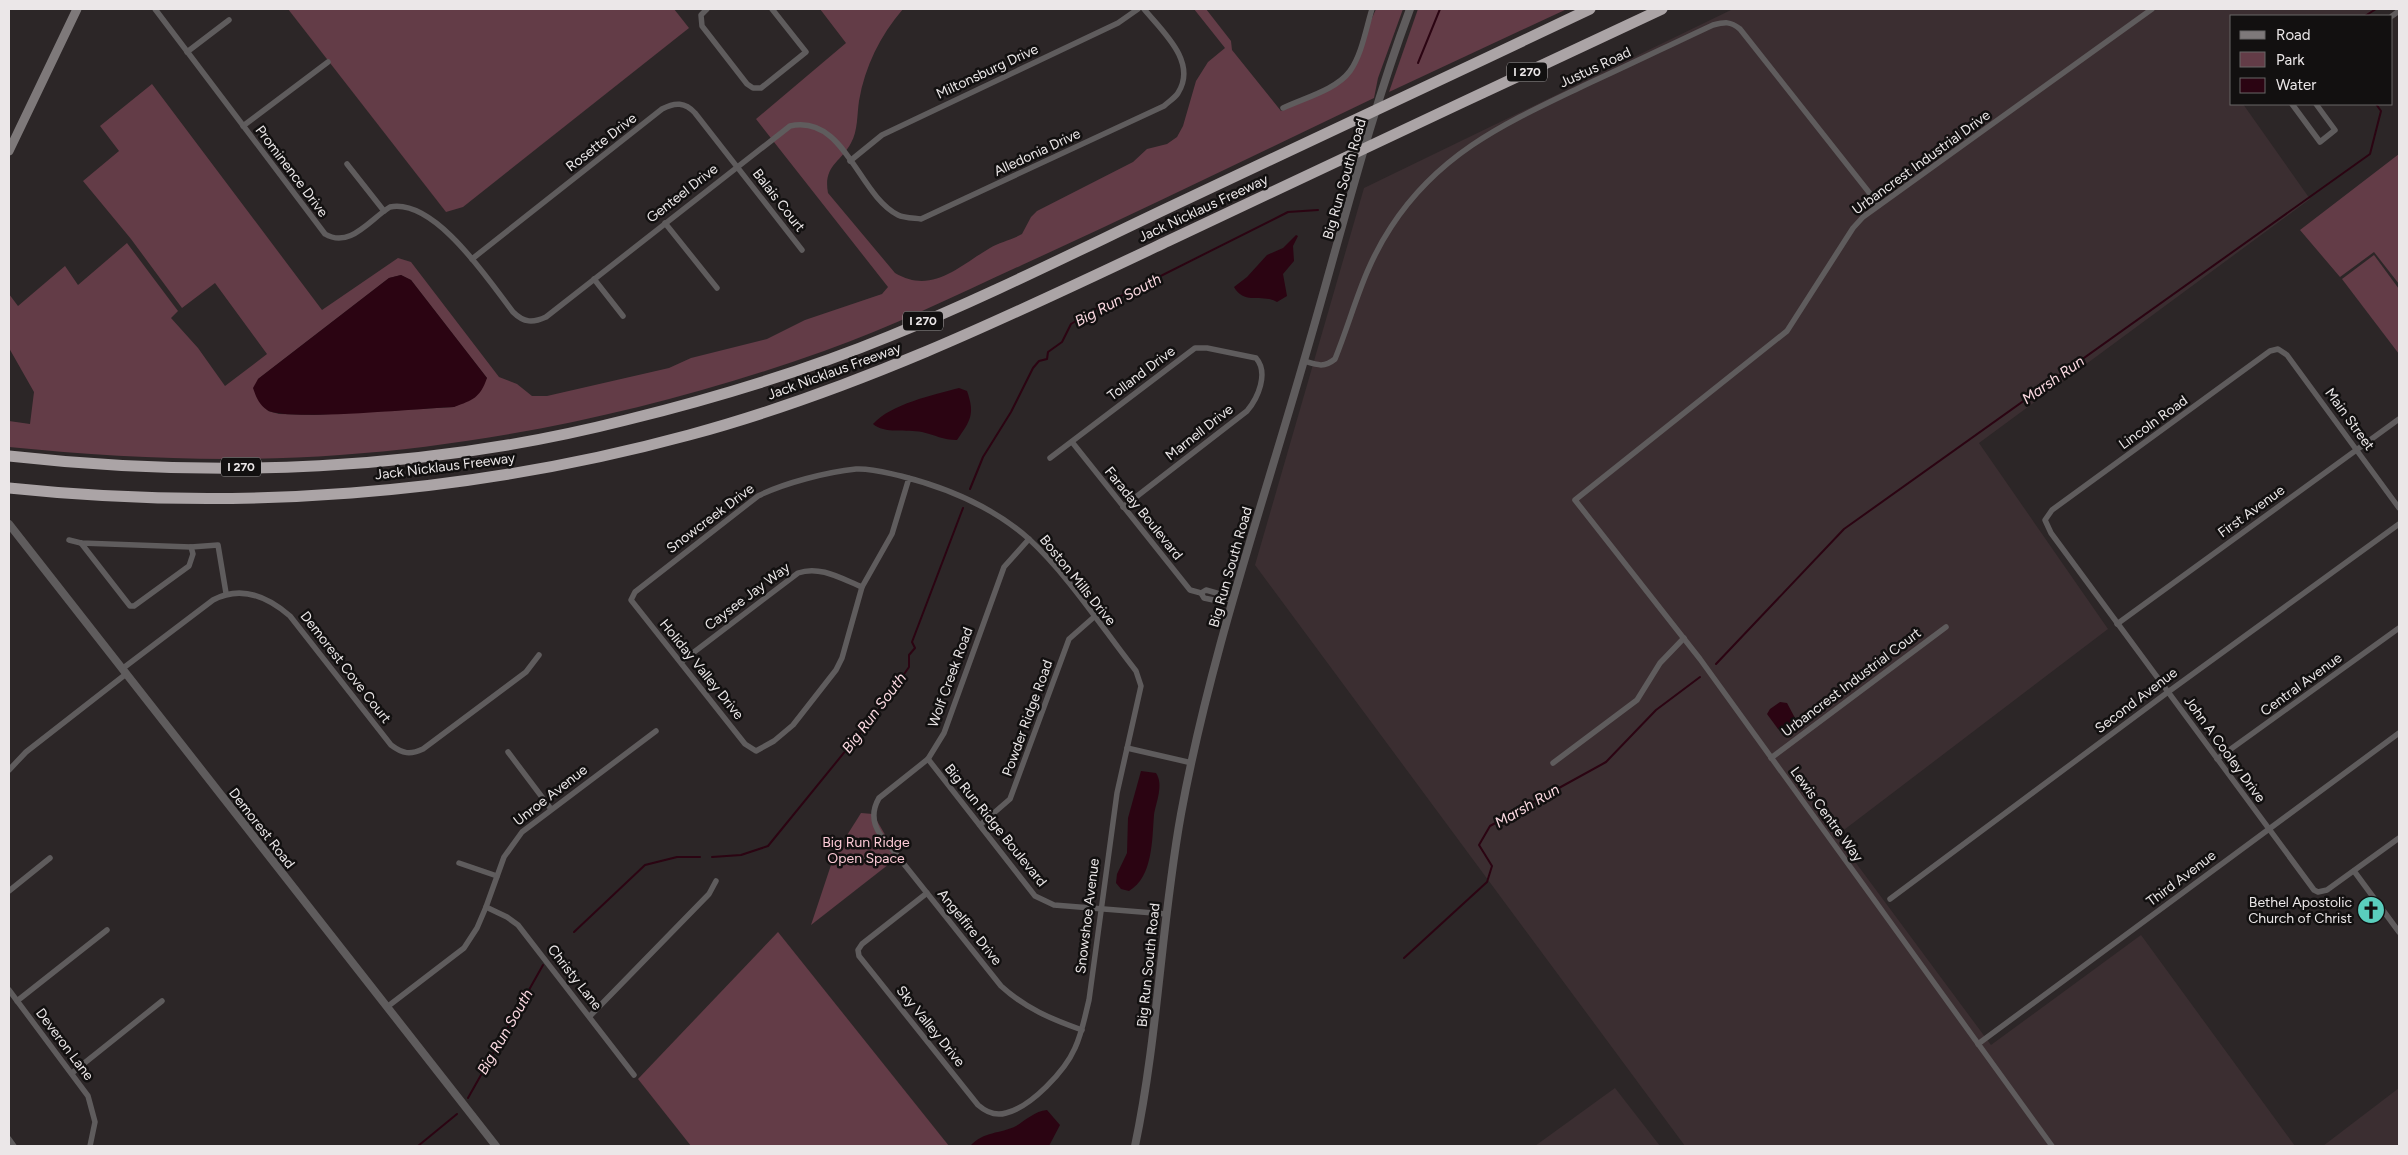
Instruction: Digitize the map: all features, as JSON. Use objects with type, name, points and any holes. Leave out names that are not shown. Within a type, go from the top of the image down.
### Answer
[{"type":"highway","name":"Jack Nicklaus Freeway","points":[[9,456],[81,464],[198,469],[356,463],[472,450],[550,437],[675,408],[764,381],[892,336],[1590,9]]},
{"type":"highway","name":"Jack Nicklaus Freeway","points":[[11,489],[141,497],[223,499],[399,489],[475,480],[548,468],[693,434],[822,394],[950,342],[1662,9]]},
{"type":"main road","points":[[9,151],[77,9]]},
{"type":"street","name":"Prominence Drive","points":[[155,9],[321,230],[336,240],[349,237],[390,207],[403,206],[422,215],[448,232],[472,259],[519,319],[528,322]]},
{"type":"street","points":[[706,9],[701,15],[702,26],[750,86],[761,88],[806,52],[772,9]]},
{"type":"street","name":"Miltonsburg Drive","points":[[850,161],[882,135],[1118,23],[1138,9]]},
{"type":"street","name":"Alledonia Drive","points":[[921,219],[1164,106],[1178,94],[1183,78],[1182,58],[1144,9]]},
{"type":"street","points":[[1283,108],[1337,82],[1349,72],[1358,56],[1372,9]]},
{"type":"street","name":"Big Run South Road","points":[[1135,1146],[1149,1071],[1166,914],[1181,812],[1230,599],[1304,361],[1391,64],[1410,9]]},
{"type":"street","name":"Urbancrest Industrial Drive","points":[[1575,500],[1787,331],[1853,228],[1879,205],[2152,9]]},
{"type":"street","points":[[187,52],[230,20]]},
{"type":"street","name":"Justus Road","points":[[1304,361],[1318,366],[1327,365],[1334,359],[1360,285],[1391,227],[1409,202],[1449,161],[1466,147],[1512,120],[1719,23],[1732,23],[1740,28],[1879,205]]},
{"type":"street","points":[[243,126],[328,62]]},
{"type":"street","name":"Rosette Drive","points":[[472,259],[662,109],[673,104],[691,108],[737,166]]},
{"type":"street","points":[[2293,105],[2320,142],[2335,130],[2317,105]]},
{"type":"street","name":"Genteel Drive","points":[[528,322],[546,317],[784,129],[806,124],[815,125],[830,134],[886,206],[899,216],[921,219]]},
{"type":"street","points":[[347,164],[384,211]]},
{"type":"street","name":"Balais Court","points":[[737,166],[802,250]]},
{"type":"street","points":[[666,222],[717,288]]},
{"type":"street","points":[[594,279],[623,316]]},
{"type":"street","name":"Tolland Drive","points":[[1050,458],[1196,348],[1253,356],[1259,361]]},
{"type":"street","name":"Main Street","points":[[2278,349],[2288,355],[2399,508]]},
{"type":"street","name":"Lincoln Road","points":[[2046,520],[2052,510],[2270,351],[2278,349]]},
{"type":"street","name":"Marnell Drive","points":[[1123,507],[1247,411],[1258,395],[1262,370],[1259,361]]},
{"type":"street","name":"First Avenue","points":[[2117,624],[2399,419]]},
{"type":"street","name":"Faraday Boulevard","points":[[1072,442],[1190,590],[1201,593],[1204,598],[1218,601],[1230,599]]},
{"type":"street","name":"Snowcreek Drive","points":[[631,600],[635,592],[758,496],[768,491],[857,469],[909,478],[962,496]]},
{"type":"street","points":[[862,587],[892,534],[909,478]]},
{"type":"street","name":"Boston Mills Drive","points":[[962,496],[1029,539],[1094,617],[1138,676]]},
{"type":"street","name":"Lewis Centre Way","points":[[1575,500],[1684,638],[2052,1146]]},
{"type":"street","name":"John A Cooley Drive","points":[[2046,520],[2051,533],[2306,881],[2318,892],[2327,890],[2354,871]]},
{"type":"street","name":"Demorest Road","points":[[9,524],[496,1146]]},
{"type":"street","name":"Second Avenue","points":[[1890,899],[2168,692],[2399,524]]},
{"type":"street","name":"Wolf Creek Road","points":[[874,807],[879,798],[928,759],[944,733],[1004,568],[1029,539]]},
{"type":"street","points":[[9,770],[26,752],[202,607],[226,593],[218,545],[191,547],[81,543],[68,540]]},
{"type":"street","points":[[81,543],[130,606],[134,606],[189,566],[193,554],[191,547]]},
{"type":"street","name":"Caysee Jay Way","points":[[681,662],[798,572],[820,570],[862,587]]},
{"type":"street","name":"Holiday Valley Drive","points":[[631,600],[636,609],[681,662],[745,744],[756,751],[774,741],[793,725],[836,670],[842,658],[862,587]]},
{"type":"street","name":"Demorest Cove Court","points":[[226,593],[258,595],[276,604],[290,616],[391,745],[401,752],[412,754],[424,749],[526,672],[539,655]]},
{"type":"street","name":"Powder Ridge Road","points":[[980,825],[1010,799],[1069,639],[1094,617]]},
{"type":"street","name":"Urbancrest Industrial Court","points":[[1771,758],[1946,627]]},
{"type":"street","name":"Central Avenue","points":[[2217,760],[2399,628]]},
{"type":"street","points":[[1554,763],[1637,700],[1660,663],[1684,638]]},
{"type":"street","name":"Snowshoe Avenue","points":[[990,1113],[1006,1113],[1015,1110],[1046,1086],[1069,1059],[1082,1030],[1089,1000],[1117,793],[1141,691],[1138,676]]},
{"type":"street","name":"Unroe Avenue","points":[[388,1007],[458,954],[471,938],[486,908],[496,876],[515,839],[551,809],[656,731]]},
{"type":"street","name":"Third Avenue","points":[[1978,1044],[2399,733]]},
{"type":"street","points":[[1127,748],[1192,763]]},
{"type":"street","points":[[508,752],[551,809]]},
{"type":"street","name":"Big Run Ridge Boulevard","points":[[928,759],[1035,896],[1054,905],[1166,914]]},
{"type":"street","name":"Angelfire Drive","points":[[874,807],[876,828],[1001,986],[1043,1016],[1082,1030]]},
{"type":"street","points":[[2399,838],[2354,871],[2399,932]]},
{"type":"street","points":[[9,891],[50,858]]},
{"type":"street","points":[[459,864],[496,876]]},
{"type":"street","points":[[590,1016],[708,894],[716,881]]},
{"type":"street","name":"Sky Valley Drive","points":[[927,893],[870,937],[858,950],[863,961],[978,1106],[990,1113]]},
{"type":"street","name":"Christy Lane","points":[[486,908],[508,916],[518,925],[634,1075]]},
{"type":"street","points":[[18,1001],[106,930]]},
{"type":"street","name":"Deveron Lane","points":[[9,990],[88,1096],[95,1122],[90,1146]]},
{"type":"street","points":[[72,1073],[162,1001]]},
{"type":"street","points":[[9,1139],[14,1146]]},
{"type":"shaded area","points":[[1733,9],[2375,9],[2366,15],[2230,15],[2230,105],[2244,105],[2310,199],[1979,443],[2108,629],[1836,836],[1991,1045],[2141,935],[2295,1146],[1685,1146],[1255,565],[1364,188]]},
{"type":"shaded area","points":[[1615,1088],[1660,1146],[1535,1146]]},
{"type":"shaded area","points":[[2399,1088],[2399,1146],[2323,1146]]},
{"type":"green space","points":[[288,9],[674,9],[689,28],[463,207],[446,212]]},
{"type":"green space","points":[[820,9],[903,9],[887,30],[869,64],[859,101],[853,138],[847,150],[830,171],[827,184],[828,193],[895,273],[908,279],[921,281],[945,276],[994,246],[1022,234],[1031,217],[1037,211],[1133,162],[1147,149],[1167,144],[1177,137],[1183,126],[1196,81],[1208,62],[1225,48],[1194,9],[1206,9],[1231,41],[1232,50],[1281,111],[1335,86],[1346,78],[1376,9],[1403,9],[1378,78],[1374,98],[924,310],[849,342],[765,371],[706,389],[586,419],[525,431],[402,449],[340,455],[215,459],[92,454],[9,447],[9,421],[30,424],[34,392],[9,348],[9,294],[18,306],[65,266],[78,285],[127,243],[178,311],[171,318],[198,348],[225,386],[267,354],[215,283],[182,308],[131,239],[83,181],[119,151],[100,126],[152,84],[322,310],[398,258],[411,262],[499,377],[517,384],[532,396],[547,396],[669,368],[691,358],[767,339],[805,320],[882,294],[888,287],[756,119],[846,43]],"holes":[[[401,275],[411,280],[487,378],[454,407],[314,415],[279,414],[268,411],[258,379],[389,278]]]},
{"type":"green space","points":[[1418,9],[1567,9],[1389,92]]},
{"type":"green space","points":[[2399,154],[2399,284],[2374,252],[2340,277],[2300,230]]},
{"type":"green space","points":[[2374,255],[2399,289],[2399,354],[2342,279]]},
{"type":"green space","name":"Big Run Ridge Open Space","points":[[861,813],[873,814],[898,857],[811,925],[834,856]]},
{"type":"green space","points":[[778,932],[949,1146],[691,1146],[638,1079]]},
{"type":"water","points":[[1296,235],[1298,236],[1293,246],[1294,261],[1283,274],[1287,296],[1277,302],[1248,298],[1238,293],[1234,287],[1247,277],[1267,255],[1283,248]]},
{"type":"water","points":[[401,275],[411,280],[487,378],[482,390],[475,397],[454,407],[326,415],[279,413],[267,410],[262,405],[253,388],[258,379],[389,278]]},
{"type":"water","points":[[959,388],[967,391],[971,411],[966,427],[957,440],[916,431],[883,429],[873,424],[890,411],[901,406]]},
{"type":"water","points":[[1780,702],[1787,703],[1795,718],[1783,730],[1778,729],[1767,714],[1770,709]]},
{"type":"water","points":[[1141,771],[1156,773],[1159,783],[1159,794],[1154,815],[1152,846],[1147,867],[1137,885],[1129,891],[1121,889],[1116,883],[1117,874],[1127,853],[1128,818]]},
{"type":"water","points":[[1047,1110],[1060,1125],[1049,1146],[970,1146],[981,1138],[992,1133],[1010,1129],[1035,1114]]},
{"type":"waterway","name":"Big Run South","points":[[1418,63],[1440,9]]},
{"type":"waterway","name":"Marsh Run","points":[[2367,15],[2376,9]]},
{"type":"waterway","name":"Marsh Run","points":[[1716,664],[1844,529],[2370,154],[2381,111],[2377,105]]},
{"type":"waterway","name":"Big Run South","points":[[970,489],[983,457],[1011,412],[1033,368],[1039,361],[1047,359],[1048,352],[1062,342],[1071,324],[1097,308],[1288,212],[1318,210]]},
{"type":"waterway","name":"Big Run South","points":[[712,857],[741,855],[768,846],[882,706],[909,667],[909,655],[915,648],[912,642],[963,508]]},
{"type":"waterway","name":"Marsh Run","points":[[1404,958],[1487,882],[1492,866],[1479,845],[1490,826],[1606,762],[1656,710],[1700,677]]},
{"type":"waterway","name":"Big Run South","points":[[574,932],[645,865],[677,857],[700,857]]},
{"type":"waterway","name":"Big Run South","points":[[468,1098],[543,965]]},
{"type":"waterway","name":"Big Run South","points":[[418,1146],[457,1114]]},
{"type":"place","name":"Bethel Apostolic Church of Christ","points":[[2371,910]]}]
